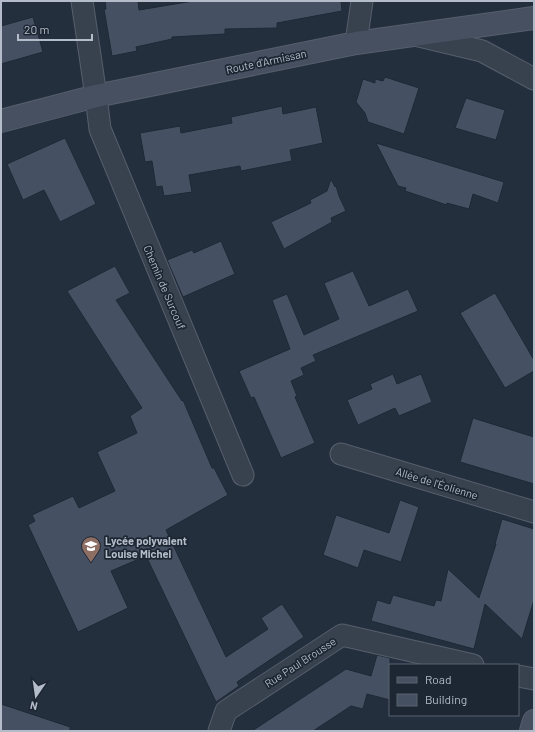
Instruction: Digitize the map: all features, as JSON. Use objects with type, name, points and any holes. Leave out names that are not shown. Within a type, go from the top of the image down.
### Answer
[{"type":"street","name":"Chemin de Surcouf","points":[[82,1],[100,129],[243,475]]},
{"type":"street","points":[[356,43],[362,1]]},
{"type":"street","name":"Route d'Armissan","points":[[1,121],[96,96],[356,43],[534,18]]},
{"type":"street","points":[[412,35],[482,51],[534,79]]},
{"type":"street","name":"Allée de l'Éolienne","points":[[341,454],[534,512]]},
{"type":"street","name":"Rue Paul Brousse","points":[[219,731],[226,711],[342,634],[469,664]]},
{"type":"street","points":[[519,676],[534,679]]},
{"type":"street","points":[[531,731],[534,721]]},
{"type":"building","points":[[105,1],[138,1],[139,10],[193,1],[341,1],[342,11],[277,23],[277,28],[225,29],[225,34],[172,37],[172,39],[136,47],[137,51],[112,56],[104,9],[106,9]]},
{"type":"building","points":[[33,17],[43,52],[1,64],[1,26]]},
{"type":"building","points":[[385,77],[419,88],[404,134],[368,122],[365,113],[356,102],[363,79],[375,83],[375,79],[383,81]]},
{"type":"building","points":[[466,98],[505,110],[496,140],[455,128]]},
{"type":"building","points":[[282,106],[283,114],[316,107],[323,143],[290,150],[292,161],[241,171],[240,166],[189,175],[192,192],[164,196],[162,186],[156,187],[152,161],[145,162],[140,133],[180,126],[181,133],[232,123],[231,117]]},
{"type":"building","points":[[65,138],[96,204],[60,222],[44,190],[23,200],[7,164]]},
{"type":"building","points":[[376,143],[504,182],[498,203],[473,194],[469,209],[447,203],[447,205],[405,191],[406,188],[398,186]]},
{"type":"building","points":[[331,179],[335,187],[336,186],[346,211],[331,218],[332,222],[284,249],[271,222],[311,203],[310,200],[327,191]]},
{"type":"building","points":[[221,241],[235,274],[183,297],[167,260],[192,250],[194,253]]},
{"type":"building","points":[[115,266],[130,293],[116,300],[182,401],[183,400],[212,468],[214,468],[228,495],[166,530],[226,657],[268,629],[261,618],[282,604],[304,637],[237,682],[239,686],[216,702],[146,556],[111,571],[128,608],[78,632],[28,525],[35,521],[32,515],[73,496],[79,508],[115,491],[97,452],[137,433],[130,416],[142,408],[67,291]]},
{"type":"building","points":[[353,271],[369,306],[408,289],[418,311],[313,355],[316,361],[301,368],[304,375],[291,381],[297,396],[295,397],[315,443],[281,458],[254,397],[251,398],[239,371],[290,349],[272,300],[287,294],[304,335],[339,319],[324,283]]},
{"type":"building","points":[[495,293],[534,360],[534,371],[505,388],[460,313]]},
{"type":"building","points":[[393,374],[397,384],[421,374],[432,402],[399,416],[395,408],[358,425],[347,400],[372,389],[370,384]]},
{"type":"building","points":[[473,418],[534,437],[534,484],[460,462]]},
{"type":"building","points":[[400,500],[419,507],[401,562],[364,550],[358,568],[323,555],[336,515],[389,533]]},
{"type":"building","points":[[502,519],[534,529],[534,600],[522,639],[485,604],[474,649],[371,621],[377,600],[390,604],[393,595],[434,606],[436,600],[441,601],[448,569],[479,598],[496,544]]},
{"type":"building","points":[[377,655],[390,658],[389,700],[367,694],[363,709],[351,706],[313,731],[252,731],[346,669],[371,676]]},
{"type":"building","points":[[1,704],[70,727],[70,731],[1,731]]},
{"type":"place","name":"Lycée polyvalent Louise Michel","points":[[91,563]]}]
